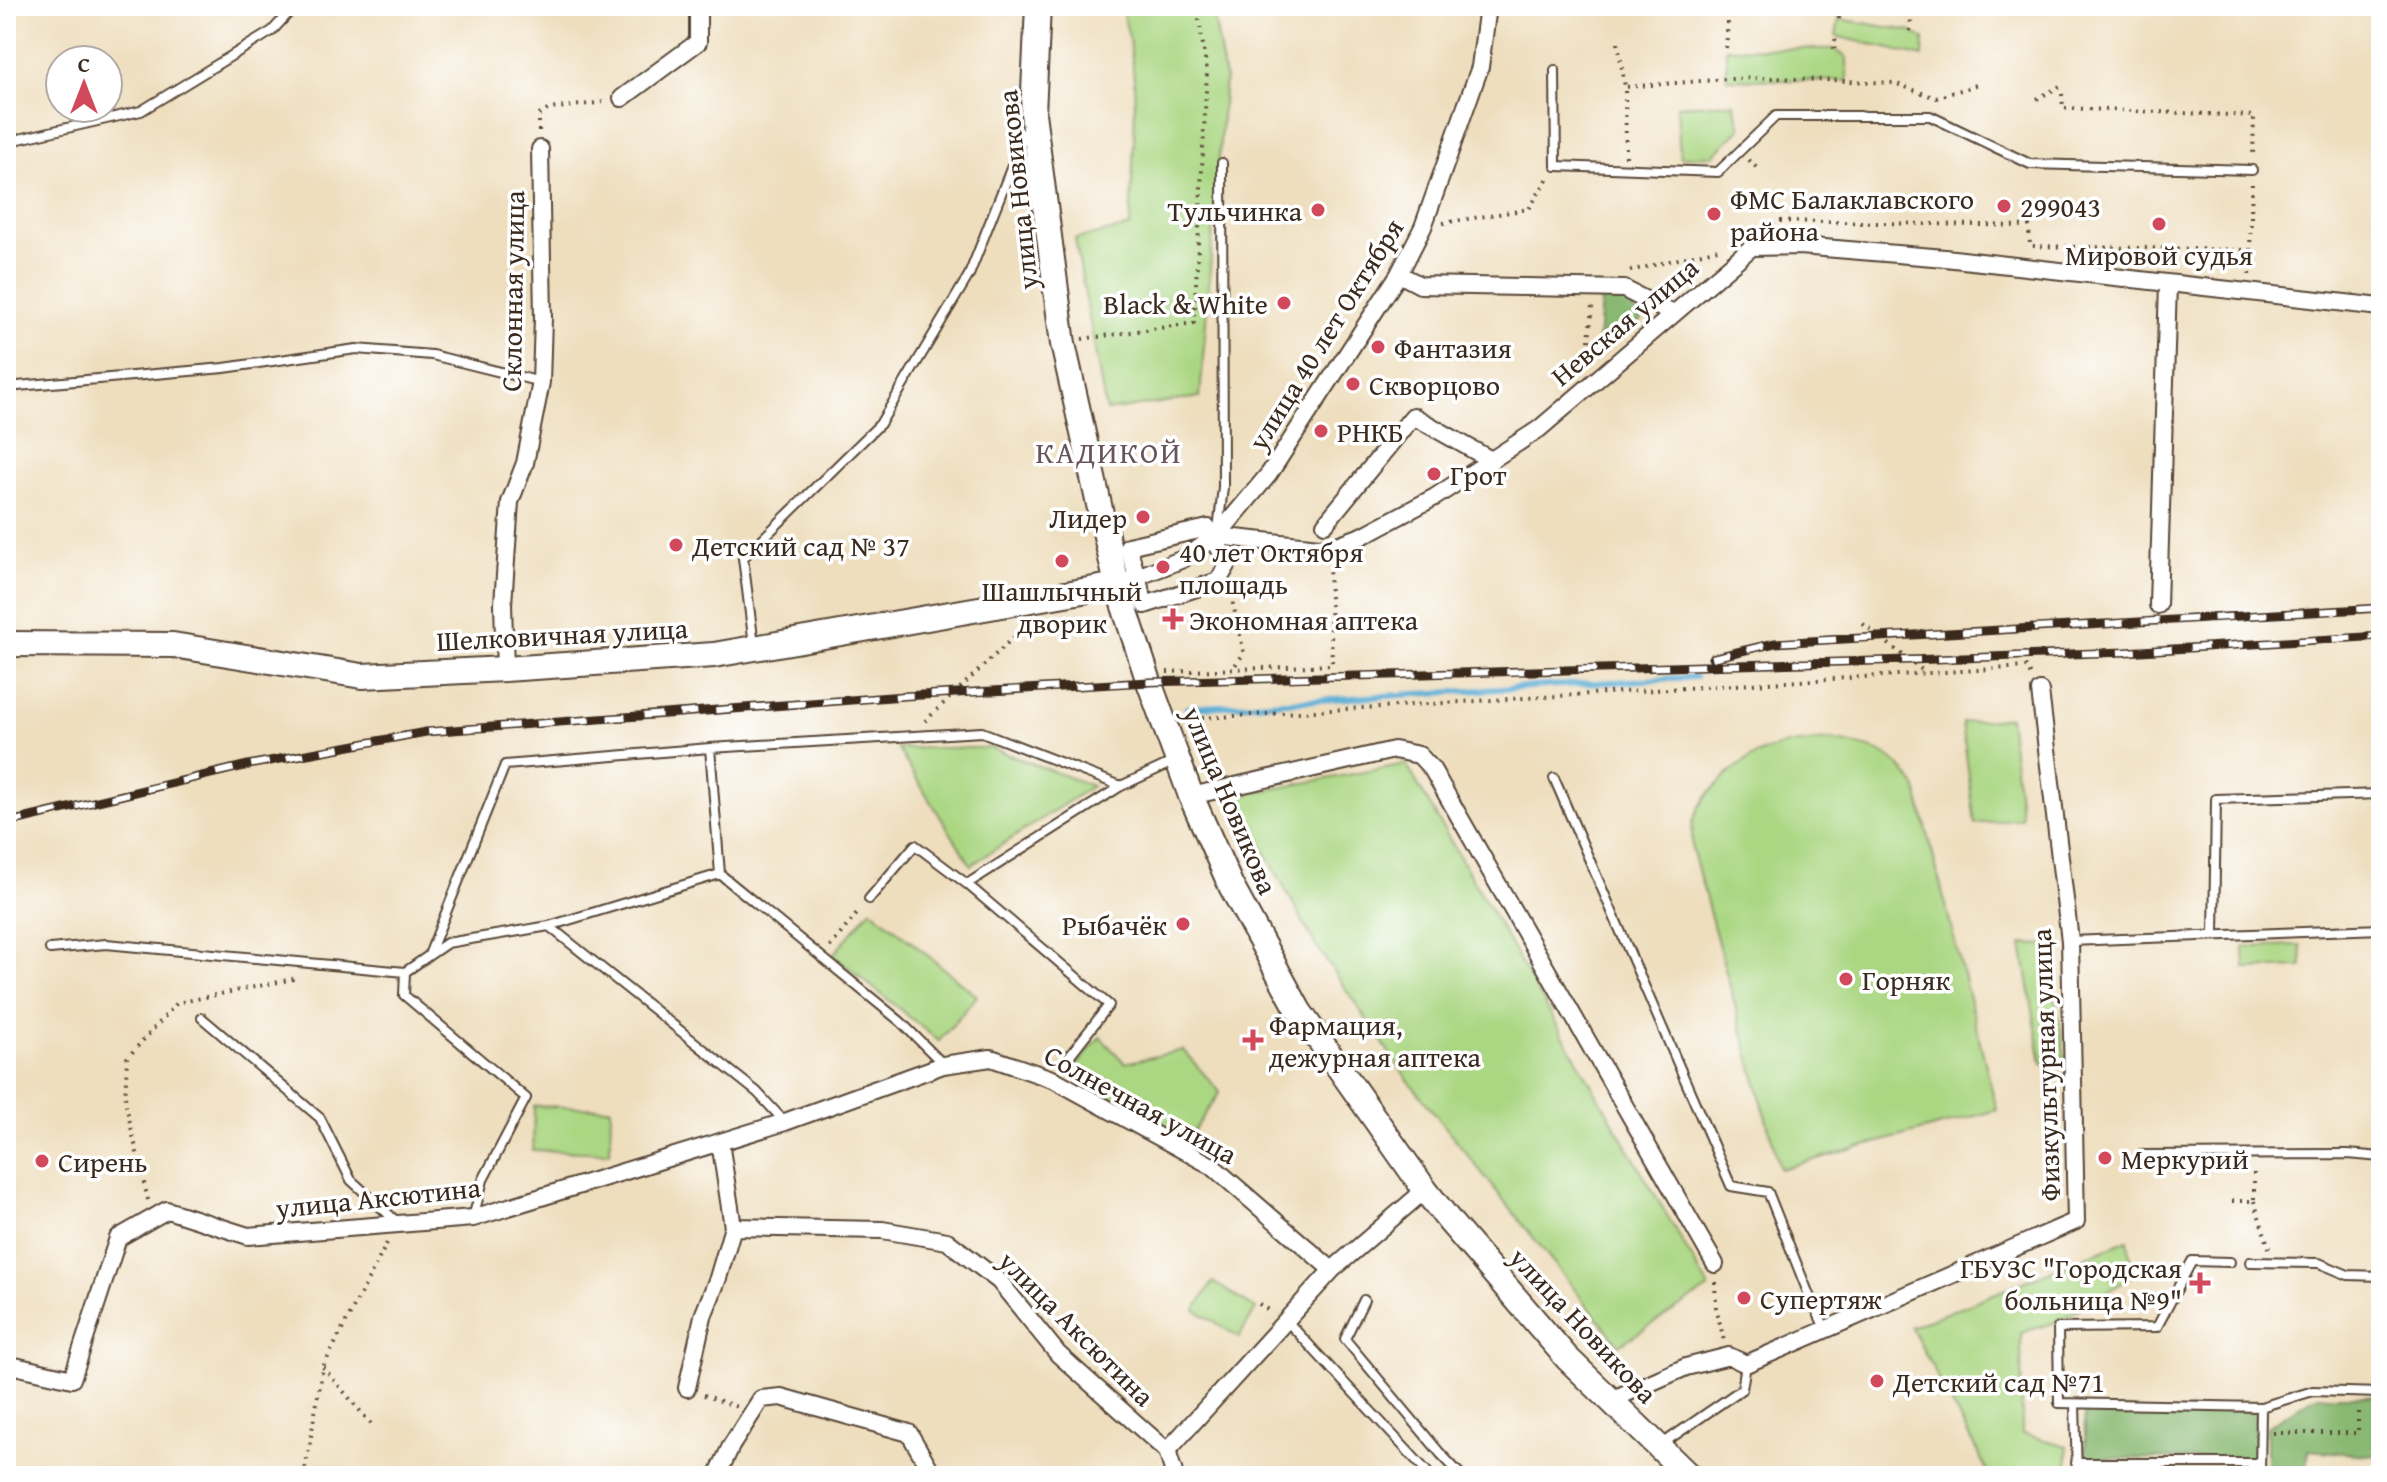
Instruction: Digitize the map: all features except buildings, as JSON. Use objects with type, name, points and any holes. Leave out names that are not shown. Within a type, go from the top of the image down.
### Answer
[{"type":"main road","name":"улица Новикова","points":[[1038,6],[1033,113],[1063,344],[1164,722],[1191,796],[1231,886],[1299,1011],[1425,1190],[1567,1358],[1689,1476]]},
{"type":"main road","name":"Шелковичная улица","points":[[6,644],[173,645],[362,676],[505,669],[714,655],[1127,581]]},
{"type":"street","points":[[622,98],[698,42],[698,6]]},
{"type":"street","name":"улица 40 лет Октября","points":[[1216,537],[1269,474],[1399,274],[1423,227],[1480,67],[1488,6]]},
{"type":"street","name":"Склонная улица","points":[[505,669],[503,604],[510,502],[525,463],[541,382],[540,149]]},
{"type":"street","name":"Невская улица","points":[[1216,537],[1329,548],[1362,536],[1423,503],[1539,429],[1752,247],[1800,246],[1945,258],[2381,307]]},
{"type":"street","points":[[1399,274],[1420,285],[1624,289],[1673,314]]},
{"type":"street","points":[[2158,605],[2168,284]]},
{"type":"street","points":[[1325,524],[1413,416],[1491,460]]},
{"type":"street","points":[[1208,528],[1216,537],[1228,564],[1218,581],[1145,605],[1127,581],[1128,546],[1208,528]]},
{"type":"street","points":[[1127,581],[1183,559],[1216,537]]},
{"type":"street","name":"Физкультурная улица","points":[[1746,1364],[2076,1221],[2070,941],[2040,691]]},
{"type":"street","points":[[1191,796],[1394,750],[1419,755],[1432,769],[1715,1264]]},
{"type":"street","name":"Солнечная улица","points":[[943,1065],[991,1058],[1055,1080],[1212,1166],[1332,1270]]},
{"type":"street","name":"улица Аксютина","points":[[6,1364],[72,1379],[118,1238],[167,1210],[248,1236],[473,1218],[785,1122],[943,1065]]},
{"type":"street","points":[[687,1388],[703,1316],[733,1227],[720,1142]]},
{"type":"street","points":[[1175,1476],[1167,1451],[1332,1270],[1425,1190]]},
{"type":"street","name":"улица Аксютина","points":[[733,1227],[882,1230],[947,1241],[999,1281],[1058,1354],[1167,1451]]},
{"type":"street","points":[[1611,1400],[1686,1367],[1729,1356],[1746,1364]]},
{"type":"street","points":[[717,1476],[731,1446],[761,1399],[781,1397],[909,1433],[934,1476]]},
{"type":"lane","points":[[6,142],[141,111],[272,31],[295,6]]},
{"type":"lane","points":[[1555,70],[1556,166],[1718,172],[1776,116],[1930,116],[2030,164],[2252,170]]},
{"type":"lane","points":[[754,648],[743,558],[880,424],[969,275],[1033,113]]},
{"type":"lane","points":[[1216,537],[1223,487],[1222,163]]},
{"type":"lane","points":[[6,387],[224,368],[356,349],[432,355],[541,382]]},
{"type":"lane","points":[[429,955],[505,765],[710,748],[982,732],[1121,786]]},
{"type":"lane","points":[[710,748],[720,874],[901,1022],[943,1065]]},
{"type":"lane","points":[[967,884],[1121,786],[1177,760]]},
{"type":"lane","points":[[1554,778],[1731,1186],[1768,1192],[1826,1330]]},
{"type":"lane","points":[[2214,935],[2216,799],[2381,794]]},
{"type":"lane","points":[[869,899],[915,845],[967,884],[1109,1005],[1070,1055]]},
{"type":"lane","points":[[50,949],[106,944],[405,972],[447,943],[549,926],[720,874]]},
{"type":"lane","points":[[549,926],[757,1092],[785,1122]]},
{"type":"lane","points":[[2070,941],[2381,929]]},
{"type":"lane","points":[[405,972],[404,995],[526,1098],[483,1180],[473,1218]]},
{"type":"lane","points":[[202,1018],[320,1118],[351,1180],[398,1223]]},
{"type":"lane","points":[[2141,1155],[2348,1154],[2381,1157]]},
{"type":"lane","points":[[2230,1262],[2192,1261],[2157,1327],[2058,1328],[2059,1403],[2261,1407],[2313,1391],[2381,1393]]},
{"type":"lane","points":[[2250,1262],[2319,1263],[2348,1275],[2381,1276]]},
{"type":"lane","points":[[1364,1300],[1345,1339],[1462,1476]]},
{"type":"lane","points":[[1286,1320],[1431,1476]]},
{"type":"lane","points":[[1658,1446],[1742,1389],[1746,1364]]},
{"type":"lane","points":[[2075,1404],[2077,1476]]},
{"type":"lane","points":[[2260,1476],[2261,1407]]},
{"type":"lane","points":[[2076,1463],[2260,1463]]},
{"type":"path","points":[[1080,339],[1194,323],[1207,72],[1197,6]]},
{"type":"path","points":[[1839,19],[1840,6]]},
{"type":"path","points":[[1910,31],[1912,6]]},
{"type":"path","points":[[1726,48],[1729,9]]},
{"type":"path","points":[[1834,49],[1836,36]]},
{"type":"path","points":[[1618,43],[1625,87],[1626,169]]},
{"type":"path","points":[[1625,87],[1727,79],[1804,79],[1894,83],[1936,98],[1976,85]]},
{"type":"path","points":[[2037,99],[2062,85]]},
{"type":"path","points":[[2062,94],[2063,108],[2254,116]]},
{"type":"path","points":[[540,149],[539,115],[549,109],[622,98]]},
{"type":"path","points":[[1423,227],[1529,209],[1556,166]]},
{"type":"path","points":[[2029,226],[2030,212]]},
{"type":"path","points":[[1585,388],[1594,288]]},
{"type":"path","points":[[1165,672],[1332,665],[1329,548]]},
{"type":"path","points":[[909,736],[1059,595]]},
{"type":"path","points":[[1231,595],[1244,653],[1233,668]]},
{"type":"path","points":[[1863,624],[1926,673]]},
{"type":"path","points":[[1164,722],[2026,667],[2040,691]]},
{"type":"path","points":[[822,957],[869,899]]},
{"type":"path","points":[[152,1218],[125,1101],[127,1058],[177,1003],[307,976]]},
{"type":"path","points":[[2254,1154],[2254,1201],[2274,1262]]},
{"type":"path","points":[[2232,1201],[2254,1201]]},
{"type":"path","points":[[304,1476],[323,1367],[398,1223]]},
{"type":"path","points":[[1715,1264],[1716,1307],[1729,1356]]},
{"type":"path","points":[[323,1367],[372,1425]]},
{"type":"path","points":[[687,1388],[752,1413]]},
{"type":"path","points":[[2261,1433],[2358,1433],[2358,1392]]},
{"type":"green space","points":[[1120,6],[1212,6],[1225,78],[1200,397],[1106,411],[1075,239],[1130,227],[1134,86],[1132,58]]},
{"type":"green space","points":[[1839,19],[1910,31],[1924,39],[1923,57],[1836,36]]},
{"type":"green space","points":[[1726,48],[1834,49],[1847,58],[1847,81],[1727,79]]},
{"type":"green space","points":[[1734,103],[1741,128],[1712,156],[1680,157],[1677,106]]},
{"type":"green space","points":[[1621,294],[1642,320],[1597,358],[1601,298]]},
{"type":"green space","points":[[2009,717],[2021,818],[1975,824],[1962,723]]},
{"type":"green space","name":"Горняк","points":[[1831,740],[1880,752],[1898,765],[1916,787],[1997,1110],[1780,1169],[1692,848],[1693,823],[1711,791],[1753,757],[1788,745]]},
{"type":"green space","points":[[897,748],[991,748],[1092,786],[971,865]]},
{"type":"green space","points":[[1406,764],[1709,1288],[1619,1345],[1408,1080],[1315,944],[1235,796]]},
{"type":"green space","points":[[871,909],[977,996],[939,1041],[833,955]]},
{"type":"green space","points":[[2022,944],[2048,945],[2066,1063],[2042,1064]]},
{"type":"green space","points":[[2301,945],[2302,967],[2245,969],[2244,947]]},
{"type":"green space","points":[[1100,1037],[1125,1063],[1183,1050],[1220,1092],[1189,1138],[1094,1089],[1075,1068]]},
{"type":"green space","points":[[534,1106],[611,1108],[610,1153],[533,1150]]},
{"type":"green space","points":[[2128,1240],[2133,1276],[2059,1321],[2021,1333],[2022,1434],[2067,1446],[2069,1476],[1990,1476],[1911,1327]]},
{"type":"green space","points":[[1213,1282],[1256,1309],[1239,1337],[1195,1310]]},
{"type":"green space","points":[[2315,1396],[2381,1396],[2381,1456],[2308,1450],[2305,1476],[2267,1476],[2267,1427]]},
{"type":"green space","points":[[2084,1409],[2136,1409],[2144,1417],[2182,1417],[2189,1410],[2257,1411],[2256,1459],[2086,1458]]},
{"type":"waterway","points":[[1187,708],[1695,677]]},
{"type":"railway","points":[[1712,658],[1775,643],[2381,608]]},
{"type":"railway","points":[[6,823],[248,765],[426,732],[904,696],[1149,682],[2125,652],[2381,636]]},
{"type":"place","name":"299043","points":[[2004,206]]},
{"type":"place","name":"Тульчинка","points":[[1318,210]]},
{"type":"place","name":"ФМС Балаклавского района","points":[[1714,214]]},
{"type":"place","name":"Мировой судья","points":[[2159,224]]},
{"type":"place","name":"Black & White","points":[[1284,303]]},
{"type":"place","name":"Фантазия","points":[[1378,347]]},
{"type":"place","name":"Скворцово","points":[[1353,384]]},
{"type":"place","name":"РНКБ","points":[[1321,431]]},
{"type":"place","name":"Грот","points":[[1434,474]]},
{"type":"place","name":"Лидер","points":[[1143,517]]},
{"type":"place","name":"Детский сад № 37","points":[[676,545]]},
{"type":"place","name":"Шашлычный дворик","points":[[1062,561]]},
{"type":"place","name":"40 лет Октября площадь","points":[[1163,567]]},
{"type":"place","name":"Экономная аптека","points":[[1173,619]]},
{"type":"place","name":"Рыбачёк","points":[[1183,924]]},
{"type":"place","name":"Горняк","points":[[1846,979]]},
{"type":"place","name":"Фармация, дежурная аптека","points":[[1253,1040]]},
{"type":"place","name":"Меркурий","points":[[2105,1158]]},
{"type":"place","name":"Сирень","points":[[42,1161]]},
{"type":"place","name":"ГБУЗС \"Городская больница №9\"","points":[[2200,1283]]},
{"type":"place","name":"Супертяж","points":[[1744,1298]]},
{"type":"place","name":"Детский сад №71","points":[[1877,1381]]},
{"type":"district","name":"КАДИКОЙ","points":[[1109,452]]}]
